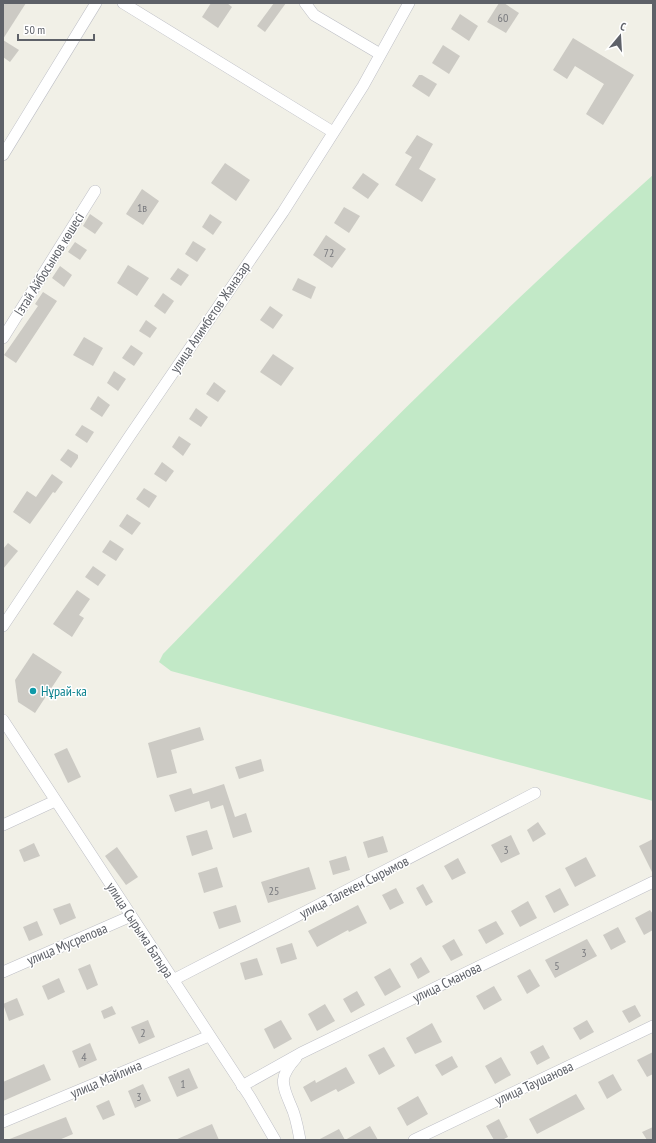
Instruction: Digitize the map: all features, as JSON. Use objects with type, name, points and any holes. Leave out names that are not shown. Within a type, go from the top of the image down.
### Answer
[{"type":"street","points":[[3,154],[96,3]]},
{"type":"street","points":[[123,3],[333,132]]},
{"type":"street","points":[[306,3],[314,15],[380,54]]},
{"type":"street","name":"улица Алимбетов Жаназар","points":[[3,626],[124,443],[283,212],[333,132],[409,3]]},
{"type":"street","name":"Ізтай Айбосынов көшесі","points":[[3,338],[95,191]]},
{"type":"street","name":"улица Сырыма Батыра","points":[[3,720],[242,1086],[275,1140]]},
{"type":"street","name":"улица Талекен Сырымов","points":[[173,980],[535,794]]},
{"type":"street","points":[[3,825],[55,801]]},
{"type":"street","name":"улица Сманова","points":[[242,1086],[301,1053],[653,882]]},
{"type":"street","name":"улица Мусрепова","points":[[3,972],[131,916]]},
{"type":"street","name":"улица Таушанова","points":[[414,1140],[653,1026]]},
{"type":"street","name":"улица Майлина","points":[[3,1122],[209,1036]]},
{"type":"street","points":[[300,1140],[292,1107],[285,1094],[283,1084],[286,1072],[301,1053]]},
{"type":"green space","points":[[653,175],[653,801],[171,671],[159,662],[163,654],[343,470],[465,350],[589,232]]},
{"type":"building","points":[[5,3],[26,3],[3,39],[3,6]]},
{"type":"building","points":[[211,3],[227,3],[232,7],[218,28],[202,17]]},
{"type":"building","points":[[274,3],[286,3],[265,32],[257,26]]},
{"type":"building","points":[[499,3],[504,3],[519,13],[506,33],[487,22]]},
{"type":"building","points":[[460,14],[478,26],[469,41],[451,29]]},
{"type":"building","points":[[573,38],[634,75],[603,125],[586,114],[604,84],[575,66],[567,79],[553,70]]},
{"type":"building","points":[[3,40],[19,50],[10,62],[3,57]]},
{"type":"building","points":[[443,45],[460,56],[449,74],[432,63]]},
{"type":"building","points":[[419,75],[422,75],[437,84],[429,97],[412,86]]},
{"type":"building","points":[[417,135],[433,144],[419,169],[436,179],[422,202],[395,185],[412,157],[405,153]]},
{"type":"building","points":[[225,163],[250,180],[236,201],[211,183]]},
{"type":"building","points":[[363,173],[379,184],[368,199],[352,188]]},
{"type":"building","points":[[142,189],[159,201],[143,225],[126,214]]},
{"type":"building","points":[[344,207],[360,216],[349,233],[334,223]]},
{"type":"building","points":[[90,214],[103,223],[95,234],[83,226]]},
{"type":"building","points":[[210,214],[222,222],[213,235],[202,227]]},
{"type":"building","points":[[326,235],[346,249],[332,268],[313,255]]},
{"type":"building","points":[[193,241],[206,249],[197,262],[185,254]]},
{"type":"building","points":[[75,242],[87,250],[80,260],[68,252]]},
{"type":"building","points":[[128,265],[149,278],[137,296],[117,283]]},
{"type":"building","points":[[60,266],[72,275],[64,287],[52,278]]},
{"type":"building","points":[[178,268],[189,275],[181,286],[170,279]]},
{"type":"building","points":[[298,278],[316,287],[311,299],[292,290]]},
{"type":"building","points":[[43,292],[57,301],[16,363],[4,355],[38,306],[35,304]]},
{"type":"building","points":[[163,293],[174,301],[165,314],[154,306]]},
{"type":"building","points":[[270,306],[283,315],[273,329],[260,320]]},
{"type":"building","points":[[146,320],[157,328],[150,338],[139,331]]},
{"type":"building","points":[[84,337],[103,348],[93,366],[73,355]]},
{"type":"building","points":[[131,345],[143,353],[134,366],[122,358]]},
{"type":"building","points":[[273,354],[294,368],[281,386],[260,372]]},
{"type":"building","points":[[114,371],[126,379],[118,391],[107,383]]},
{"type":"building","points":[[214,382],[226,391],[218,402],[206,394]]},
{"type":"building","points":[[98,396],[110,405],[102,417],[90,409]]},
{"type":"building","points":[[196,408],[208,417],[201,427],[189,419]]},
{"type":"building","points":[[82,425],[94,432],[87,443],[75,435]]},
{"type":"building","points":[[179,436],[191,444],[183,456],[172,447]]},
{"type":"building","points":[[68,449],[78,455],[78,458],[71,468],[60,460]]},
{"type":"building","points":[[162,462],[174,471],[166,482],[154,474]]},
{"type":"building","points":[[52,474],[63,482],[55,493],[53,492],[30,524],[13,512],[27,491],[36,497]]},
{"type":"building","points":[[144,488],[157,496],[149,508],[136,499]]},
{"type":"building","points":[[127,514],[141,523],[132,535],[119,526]]},
{"type":"building","points":[[110,540],[124,549],[116,561],[102,552]]},
{"type":"building","points":[[8,543],[18,551],[3,569],[3,549]]},
{"type":"building","points":[[93,566],[106,575],[98,586],[85,577]]},
{"type":"building","points":[[77,590],[90,599],[79,615],[84,618],[72,637],[53,624]]},
{"type":"building","name":"Нұрай-ка","points":[[33,653],[62,672],[35,713],[18,702],[15,680]]},
{"type":"building","points":[[200,727],[204,740],[171,750],[177,773],[157,778],[148,743]]},
{"type":"building","points":[[67,748],[81,777],[68,783],[54,754]]},
{"type":"building","points":[[261,759],[264,771],[239,779],[235,767]]},
{"type":"building","points":[[224,784],[235,817],[246,813],[252,832],[233,838],[223,805],[211,809],[209,801],[175,812],[169,795],[191,788],[193,794]]},
{"type":"building","points":[[538,822],[546,834],[533,842],[527,830]]},
{"type":"building","points":[[207,830],[213,849],[192,856],[186,836]]},
{"type":"building","points":[[511,835],[520,854],[501,863],[491,845]]},
{"type":"building","points":[[383,836],[388,852],[368,858],[363,842]]},
{"type":"building","points":[[653,839],[653,874],[639,846]]},
{"type":"building","points":[[34,843],[40,856],[24,862],[19,850]]},
{"type":"building","points":[[117,847],[138,877],[126,885],[105,856]]},
{"type":"building","points":[[346,856],[350,870],[333,875],[329,861]]},
{"type":"building","points":[[586,857],[596,876],[575,887],[565,868]]},
{"type":"building","points":[[458,858],[466,873],[452,880],[444,866]]},
{"type":"building","points":[[217,867],[223,887],[204,893],[198,873]]},
{"type":"building","points":[[309,867],[316,889],[268,903],[261,882]]},
{"type":"building","points":[[423,884],[433,902],[426,906],[416,888]]},
{"type":"building","points":[[396,888],[404,903],[390,910],[382,895]]},
{"type":"building","points":[[560,888],[569,905],[554,913],[545,896]]},
{"type":"building","points":[[528,901],[537,918],[520,927],[511,911]]},
{"type":"building","points":[[70,903],[76,918],[60,925],[53,909]]},
{"type":"building","points":[[236,905],[241,922],[219,929],[213,912]]},
{"type":"building","points":[[358,905],[367,923],[349,932],[348,930],[317,947],[308,931]]},
{"type":"building","points":[[650,910],[653,914],[653,930],[644,935],[635,918]]},
{"type":"building","points":[[37,921],[43,935],[29,941],[23,927]]},
{"type":"building","points":[[496,921],[504,934],[486,944],[478,930]]},
{"type":"building","points":[[618,927],[626,942],[611,950],[603,935]]},
{"type":"building","points":[[454,939],[463,955],[451,961],[442,946]]},
{"type":"building","points":[[587,939],[597,956],[555,978],[545,960]]},
{"type":"building","points":[[292,943],[297,959],[281,964],[276,948]]},
{"type":"building","points":[[421,957],[430,972],[418,979],[410,964]]},
{"type":"building","points":[[257,958],[263,975],[245,980],[240,963]]},
{"type":"building","points":[[90,964],[98,985],[87,990],[78,969]]},
{"type":"building","points":[[390,968],[401,987],[385,996],[374,977]]},
{"type":"building","points":[[530,969],[540,986],[527,994],[517,976]]},
{"type":"building","points":[[59,978],[65,992],[48,1000],[42,986]]},
{"type":"building","points":[[494,986],[502,1000],[484,1010],[476,996]]},
{"type":"building","points":[[357,991],[365,1005],[351,1013],[343,999]]},
{"type":"building","points":[[17,998],[24,1015],[9,1021],[3,1004]]},
{"type":"building","points":[[325,1004],[335,1021],[317,1031],[308,1014]]},
{"type":"building","points":[[635,1005],[641,1016],[629,1023],[622,1011]]},
{"type":"building","points":[[112,1006],[116,1014],[104,1019],[101,1011]]},
{"type":"building","points":[[148,1020],[155,1037],[139,1044],[131,1027]]},
{"type":"building","points":[[281,1020],[292,1039],[274,1049],[264,1029]]},
{"type":"building","points":[[587,1020],[594,1032],[580,1040],[573,1028]]},
{"type":"building","points":[[432,1023],[442,1042],[415,1054],[406,1038]]},
{"type":"building","points":[[90,1043],[97,1060],[79,1068],[72,1051]]},
{"type":"building","points":[[543,1045],[550,1058],[537,1065],[530,1052]]},
{"type":"building","points":[[384,1047],[395,1066],[379,1075],[368,1055]]},
{"type":"building","points":[[653,1052],[653,1074],[647,1077],[637,1060]]},
{"type":"building","points":[[452,1056],[458,1067],[442,1076],[435,1065]]},
{"type":"building","points":[[501,1057],[511,1075],[495,1084],[485,1066]]},
{"type":"building","points":[[44,1064],[51,1080],[3,1101],[3,1082]]},
{"type":"building","points":[[346,1067],[355,1083],[338,1092],[336,1089],[311,1102],[303,1087],[315,1080],[316,1083]]},
{"type":"building","points":[[189,1068],[198,1088],[177,1097],[168,1077]]},
{"type":"building","points":[[613,1074],[622,1090],[607,1099],[598,1082]]},
{"type":"building","points":[[143,1084],[151,1101],[135,1108],[128,1091]]},
{"type":"building","points":[[576,1094],[585,1109],[537,1134],[529,1119]]},
{"type":"building","points":[[418,1096],[428,1114],[407,1126],[397,1108]]},
{"type":"building","points":[[109,1100],[115,1115],[103,1120],[96,1106]]},
{"type":"building","points":[[66,1117],[73,1134],[59,1140],[7,1140]]},
{"type":"building","points":[[499,1119],[508,1137],[502,1140],[494,1140],[486,1126]]},
{"type":"building","points":[[212,1124],[219,1140],[175,1140]]},
{"type":"building","points":[[370,1126],[378,1140],[345,1140]]},
{"type":"building","points":[[653,1127],[653,1140],[647,1140],[642,1132]]},
{"type":"building","points":[[339,1129],[345,1140],[318,1140]]},
{"type":"place","name":"Нұрай-ка","points":[[33,691]]}]
